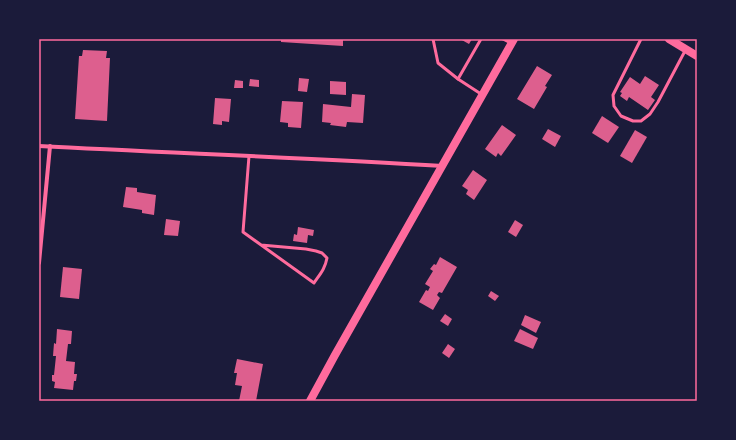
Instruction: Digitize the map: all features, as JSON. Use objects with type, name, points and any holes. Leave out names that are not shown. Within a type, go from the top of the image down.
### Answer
[{"type":"main road","points":[[669,39],[697,56]]},
{"type":"main road","points":[[310,401],[513,41]]},
{"type":"street","points":[[39,146],[312,158],[443,166]]},
{"type":"street","points":[[39,263],[50,146]]},
{"type":"lane","points":[[433,39],[438,63],[458,79],[483,95]]},
{"type":"lane","points":[[458,79],[481,39]]},
{"type":"lane","points":[[503,39],[513,41]]},
{"type":"lane","points":[[642,39],[613,95],[614,106],[620,116],[633,121],[641,121],[650,114],[686,49]]},
{"type":"lane","points":[[249,156],[243,232],[261,245],[314,283],[326,265],[327,258],[322,253],[316,251],[261,245]]},
{"type":"building","points":[[281,39],[343,39],[343,46],[281,42]]},
{"type":"building","points":[[460,39],[472,39],[469,44]]},
{"type":"building","points":[[83,50],[107,51],[106,58],[110,58],[107,121],[75,119],[79,56],[82,56]]},
{"type":"building","points":[[537,66],[552,75],[534,109],[517,99]]},
{"type":"building","points":[[645,76],[659,85],[651,97],[655,100],[648,110],[629,97],[627,101],[620,96],[622,93],[620,92],[630,77],[640,84]]},
{"type":"building","points":[[299,78],[309,79],[307,92],[298,91]]},
{"type":"building","points":[[250,79],[259,80],[259,87],[249,86]]},
{"type":"building","points":[[235,80],[243,81],[243,88],[234,88]]},
{"type":"building","points":[[330,81],[346,82],[346,95],[330,94]]},
{"type":"building","points":[[352,94],[365,95],[363,123],[347,122],[346,127],[330,125],[331,123],[322,122],[323,104],[351,107]]},
{"type":"building","points":[[215,98],[231,99],[229,122],[222,121],[222,125],[213,124]]},
{"type":"building","points":[[282,101],[303,102],[301,128],[288,127],[288,123],[280,122]]},
{"type":"building","points":[[602,116],[619,127],[608,143],[592,133]]},
{"type":"building","points":[[502,125],[516,135],[501,156],[498,153],[496,157],[485,149]]},
{"type":"building","points":[[548,129],[561,136],[555,147],[542,139]]},
{"type":"building","points":[[635,130],[647,137],[632,163],[620,156]]},
{"type":"building","points":[[473,170],[487,180],[474,200],[466,194],[468,190],[462,186]]},
{"type":"building","points":[[126,187],[137,188],[137,192],[156,195],[154,215],[142,213],[142,210],[123,207]]},
{"type":"building","points":[[166,219],[180,221],[178,236],[164,235]]},
{"type":"building","points":[[515,220],[523,225],[516,237],[508,232]]},
{"type":"building","points":[[298,227],[314,230],[313,236],[308,235],[307,243],[293,241],[294,234],[297,235]]},
{"type":"building","points":[[440,257],[457,267],[442,293],[439,292],[437,295],[440,298],[433,310],[419,302],[426,290],[428,291],[430,287],[425,284],[433,271],[430,269],[434,264],[436,265]]},
{"type":"building","points":[[63,267],[82,269],[79,299],[60,297]]},
{"type":"building","points":[[491,291],[499,296],[495,301],[488,296]]},
{"type":"building","points":[[445,314],[452,319],[448,326],[440,321]]},
{"type":"building","points":[[525,315],[541,322],[536,333],[521,325]]},
{"type":"building","points":[[57,329],[72,331],[71,344],[68,344],[66,361],[75,362],[74,374],[77,374],[76,381],[74,381],[73,390],[54,388],[55,382],[52,381],[56,356],[53,356],[54,343],[56,344]]},
{"type":"building","points":[[520,329],[538,338],[533,349],[514,341]]},
{"type":"building","points":[[448,344],[455,349],[449,358],[442,353]]},
{"type":"building","points":[[237,359],[263,364],[256,401],[239,401],[242,386],[235,385],[237,373],[234,373]]}]
